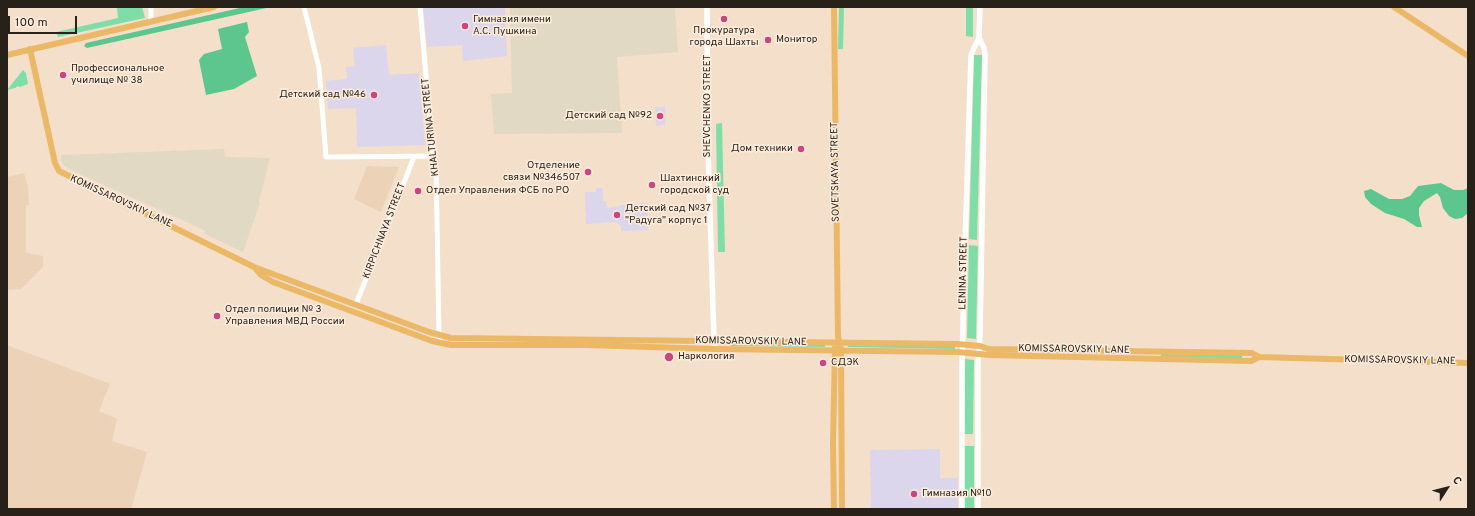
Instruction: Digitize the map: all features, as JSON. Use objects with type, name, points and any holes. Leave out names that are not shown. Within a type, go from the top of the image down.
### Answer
[{"type":"main road","points":[[7,55],[214,7]]},
{"type":"main road","name":"SHEVCHENKO STREET","points":[[707,7],[708,149],[715,349]]},
{"type":"main road","name":"SOVETSKAYA STREET","points":[[834,7],[838,350],[842,509]]},
{"type":"main road","name":"LENINA STREET","points":[[962,509],[962,344],[971,55],[979,38],[980,7]]},
{"type":"main road","points":[[1394,7],[1468,56]]},
{"type":"main road","name":"LENINA STREET","points":[[978,509],[978,363],[980,346],[985,54],[979,38]]},
{"type":"main road","name":"KOMISSAROVSKIY LANE","points":[[30,49],[55,163],[59,171],[254,267],[429,332],[451,338],[838,341],[962,344],[980,346],[989,349],[1252,353],[1259,357],[1468,363]]},
{"type":"main road","name":"KOMISSAROVSKIY LANE","points":[[254,267],[262,275],[273,282],[451,346],[586,345],[715,349],[962,352],[989,355],[1251,361],[1259,357]]},
{"type":"main road","name":"SOVETSKAYA STREET","points":[[834,509],[833,443],[838,350]]},
{"type":"street","points":[[150,7],[151,22]]},
{"type":"street","points":[[304,7],[319,68],[326,157],[433,156]]},
{"type":"street","name":"KHALTURINA STREET","points":[[420,7],[433,156],[436,165],[439,334],[441,343]]},
{"type":"street","name":"KIRPICHNAYA STREET","points":[[356,304],[414,157]]},
{"type":"shaded area","name":"Гимназия имени А.С. Пушкина","points":[[423,7],[505,7],[507,56],[463,61],[462,45],[427,47]]},
{"type":"shaded area","points":[[510,7],[675,7],[678,52],[617,57],[622,133],[494,134],[491,94],[512,93]]},
{"type":"shaded area","name":"Детский сад №46","points":[[386,45],[389,75],[419,73],[425,145],[357,147],[356,108],[328,109],[326,81],[347,79],[346,67],[355,66],[353,48]]},
{"type":"shaded area","name":"Детский сад №92","points":[[655,107],[665,107],[665,125],[656,126]]},
{"type":"shaded area","points":[[224,149],[225,157],[270,158],[260,203],[243,252],[205,234],[204,230],[71,170],[61,161],[61,155]]},
{"type":"shaded area","points":[[367,166],[399,167],[381,212],[354,199]]},
{"type":"shaded area","points":[[24,173],[28,187],[29,205],[26,205],[26,253],[43,256],[43,267],[21,289],[7,290],[7,177]]},
{"type":"shaded area","name":"Детский сад №37 \"Радуга\" корпус 1","points":[[596,188],[603,188],[603,201],[606,202],[607,208],[648,203],[648,230],[621,231],[621,226],[616,222],[586,224],[585,192],[596,192]]},
{"type":"shaded area","points":[[7,345],[110,384],[99,411],[117,419],[112,441],[147,452],[131,509],[7,509]]},
{"type":"shaded area","name":"Гимназия №10","points":[[940,449],[940,478],[958,478],[958,509],[871,509],[870,450]]},
{"type":"green space","points":[[142,7],[145,18],[58,37],[56,32],[118,18],[117,8]]},
{"type":"green space","points":[[244,7],[271,7],[87,48],[84,46],[86,43]]},
{"type":"green space","points":[[839,7],[844,7],[843,49],[838,49]]},
{"type":"green space","points":[[966,7],[973,7],[973,37],[966,36]]},
{"type":"green space","points":[[247,22],[249,32],[245,37],[257,76],[234,89],[206,95],[199,60],[204,54],[222,49],[218,29]]},
{"type":"green space","points":[[974,55],[982,55],[977,240],[969,239]]},
{"type":"green space","points":[[23,70],[26,73],[28,84],[7,90]]},
{"type":"green space","points":[[722,123],[725,252],[718,252],[716,124]]},
{"type":"green space","points":[[1441,183],[1454,190],[1463,190],[1468,188],[1468,213],[1462,218],[1455,219],[1449,216],[1443,208],[1440,197],[1437,193],[1424,201],[1419,208],[1422,227],[1417,227],[1404,219],[1385,213],[1371,204],[1365,197],[1364,191],[1371,189],[1389,199],[1402,199],[1410,196],[1418,186]]},
{"type":"green space","points":[[969,245],[978,246],[976,339],[967,338]]},
{"type":"green space","points":[[731,344],[825,345],[825,347],[731,346]]},
{"type":"green space","points":[[848,345],[955,346],[955,349],[848,347]]},
{"type":"green space","points":[[1161,353],[1242,355],[1242,359],[1161,357]]},
{"type":"green space","points":[[965,359],[974,360],[973,434],[964,434]]},
{"type":"green space","points":[[964,446],[974,446],[974,509],[964,509]]},
{"type":"place","name":"Прокуратура города Шахты","points":[[724,19]]},
{"type":"place","name":"Гимназия имени А.С. Пушкина","points":[[465,26]]},
{"type":"place","name":"Монитор","points":[[768,40]]},
{"type":"place","name":"Профессиональное училище № 38","points":[[63,75]]},
{"type":"place","name":"Детский сад №46","points":[[374,95]]},
{"type":"place","name":"Детский сад №92","points":[[660,116]]},
{"type":"place","name":"Дом техники","points":[[801,149]]},
{"type":"place","name":"Отделение связи №346507","points":[[588,172]]},
{"type":"place","name":"Шахтинский городской суд","points":[[652,185]]},
{"type":"place","name":"Отдел Управления ФСБ по РО","points":[[418,191]]},
{"type":"place","name":"Детский сад №37 \"Радуга\" корпус 1","points":[[617,215]]},
{"type":"place","name":"Отдел полиции № 3 Управления МВД России","points":[[217,316]]},
{"type":"place","name":"Наркология","points":[[669,357]]},
{"type":"place","name":"СДЭК","points":[[823,363]]},
{"type":"place","name":"Гимназия №10","points":[[914,494]]}]
